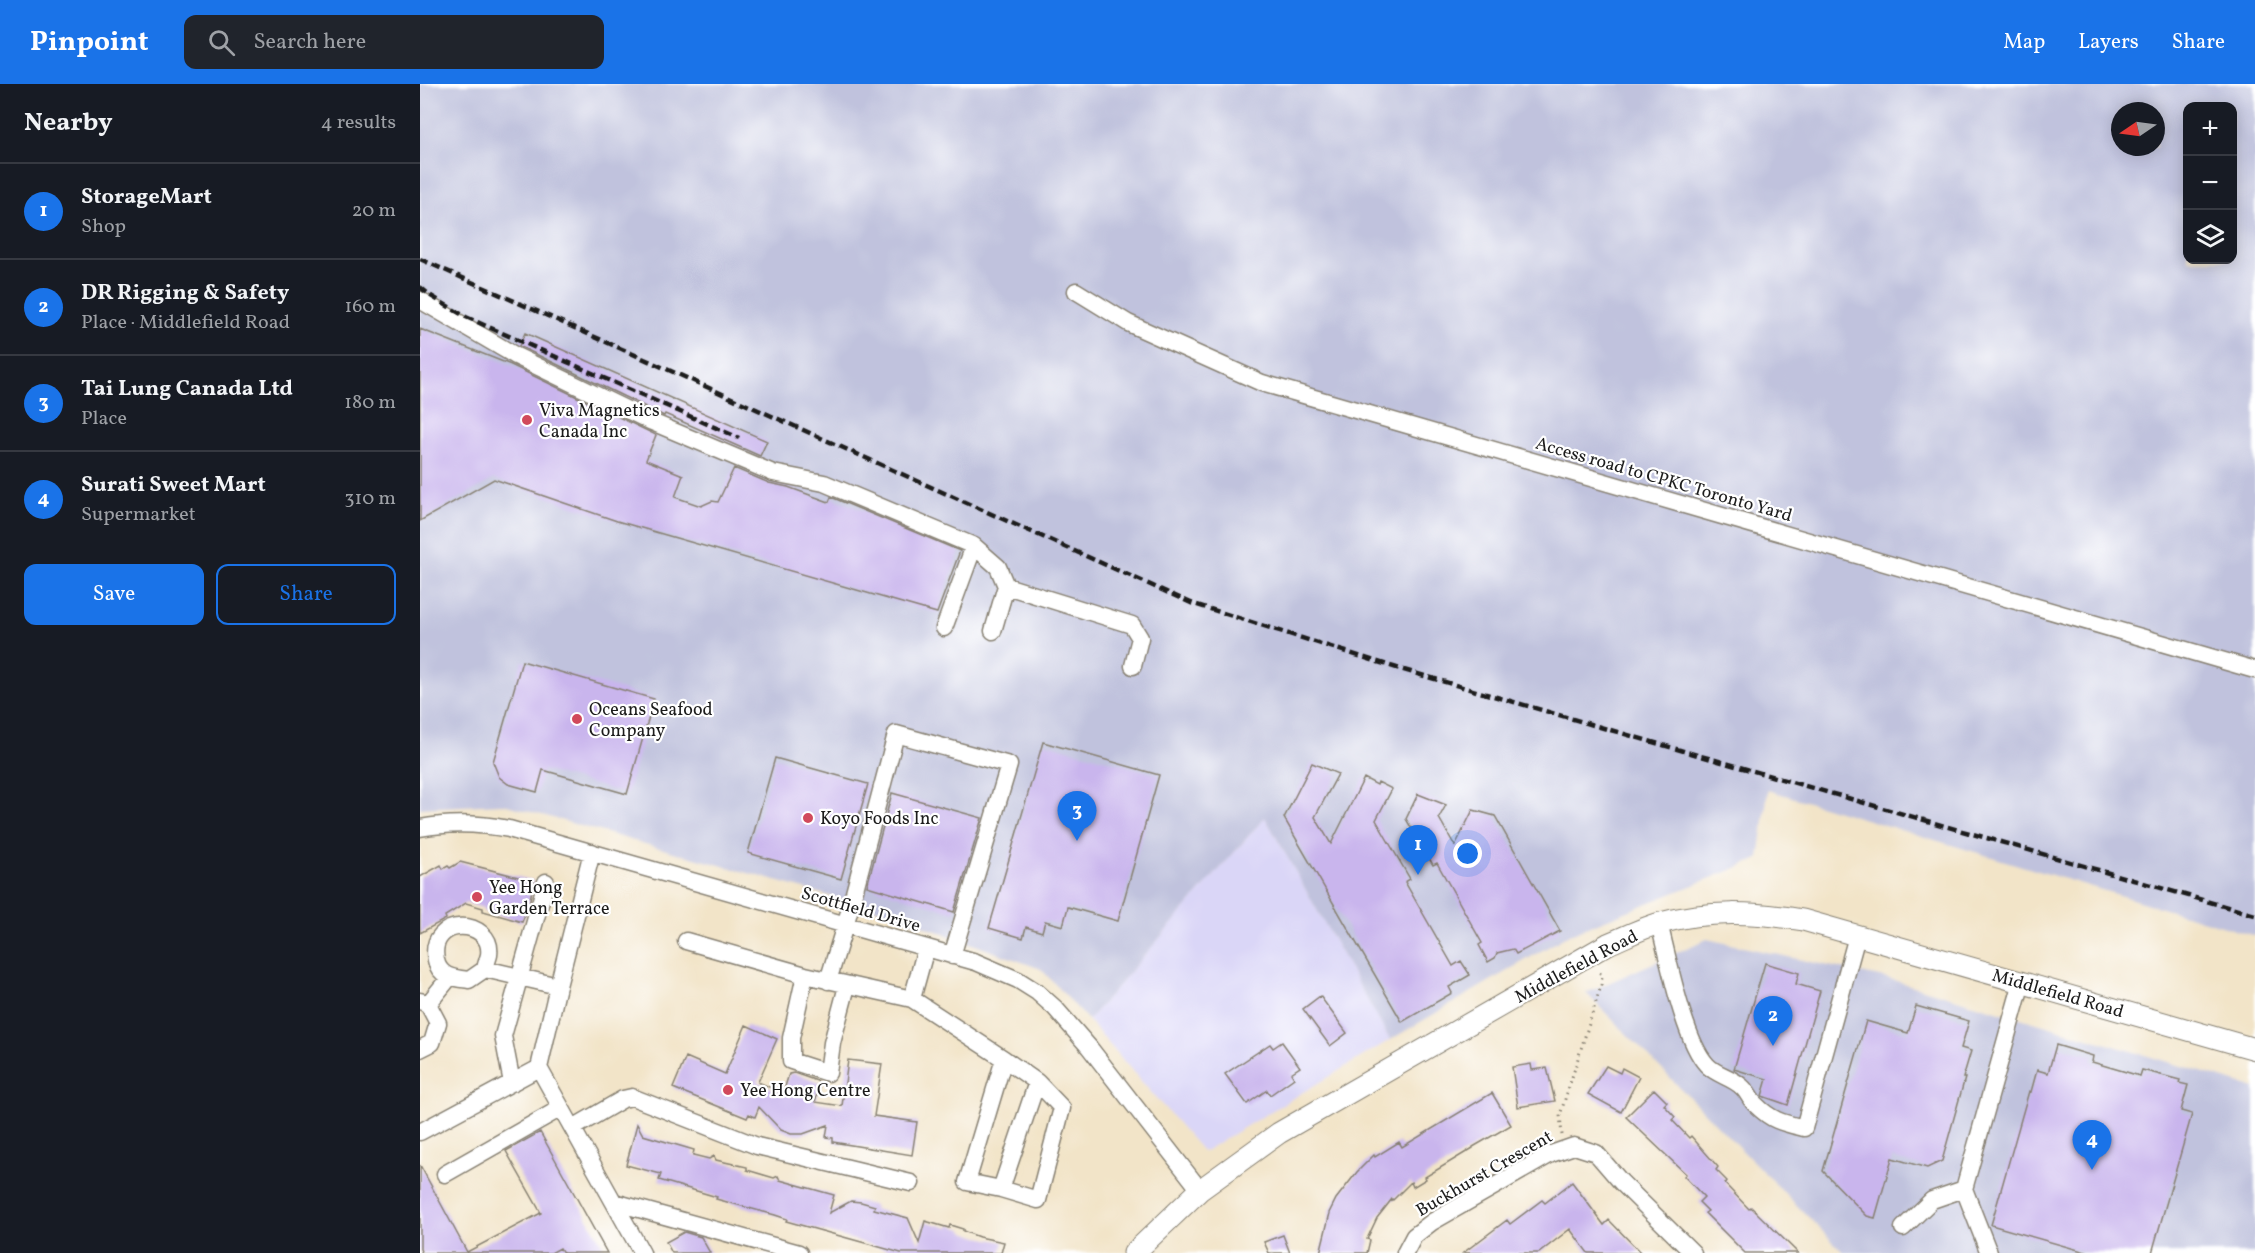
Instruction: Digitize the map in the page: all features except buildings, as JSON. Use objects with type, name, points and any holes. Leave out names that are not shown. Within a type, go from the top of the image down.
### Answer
[{"type":"main road","name":"Middlefield Road","points":[[1134,1253],[1200,1190],[1279,1133],[1608,944],[1659,923],[1734,912],[1803,920],[2255,1049]]},
{"type":"street","name":"Access road to CPKC Toronto Yard","points":[[1076,291],[1128,323],[1262,383],[2255,670]]},
{"type":"street","points":[[420,300],[516,356],[652,422],[773,473],[824,483],[974,546],[998,567],[1006,586],[993,631]]},
{"type":"street","points":[[944,628],[974,546]]},
{"type":"street","points":[[1006,586],[1132,625],[1140,638],[1132,666]]},
{"type":"street","points":[[828,981],[896,734],[1009,765],[952,956]]},
{"type":"street","name":"Scottfield Drive","points":[[420,828],[459,823],[483,824],[592,852],[976,962],[1018,980],[1037,992],[1055,1008],[1089,1047],[1200,1190]]},
{"type":"street","points":[[592,852],[539,1068],[642,1253]]},
{"type":"street","points":[[512,1083],[503,1036],[546,882]]},
{"type":"street","points":[[1659,923],[1688,1031],[1698,1053],[1709,1067],[1743,1087],[1755,1104],[1777,1122],[1804,1128],[1857,936]]},
{"type":"street","points":[[454,926],[471,927],[484,937],[489,953],[485,969],[468,980],[449,978],[437,966],[434,950],[441,935],[454,926]]},
{"type":"street","points":[[686,941],[846,986],[912,999],[1004,1059],[1037,1082],[1062,1108],[1038,1200],[967,1182],[1004,1059]]},
{"type":"street","points":[[912,999],[926,948]]},
{"type":"street","points":[[485,969],[558,986]]},
{"type":"street","points":[[805,975],[790,1038],[791,1062],[828,1073],[832,1043],[846,986]]},
{"type":"street","points":[[420,1049],[432,1043],[438,1023],[424,1003],[449,978]]},
{"type":"street","points":[[1989,1253],[1964,1189],[2022,982]]},
{"type":"street","points":[[420,1132],[539,1068]]},
{"type":"street","points":[[1001,1189],[1037,1082]]},
{"type":"street","points":[[573,1128],[632,1096],[757,1146],[911,1183]]},
{"type":"street","points":[[445,1174],[561,1108]]},
{"type":"street","name":"Buckhurst Crescent","points":[[1405,1253],[1414,1236],[1432,1222],[1551,1154],[1574,1146],[1596,1153],[1621,1182],[1693,1253]]},
{"type":"street","points":[[1903,1228],[1932,1200],[1964,1189]]},
{"type":"street","points":[[614,1202],[799,1253]]},
{"type":"path","points":[[1561,1124],[1560,1115],[1602,977]]},
{"type":"shaded area","points":[[420,84],[2255,84],[2255,936],[1768,790],[1759,859],[1570,934],[1390,1040],[1265,817],[1088,1020],[1041,969],[879,910],[503,804],[420,808]]},
{"type":"shaded area","points":[[1265,817],[1390,1040],[1203,1152],[1088,1020]]},
{"type":"shaded area","points":[[1707,939],[1893,980],[2255,1088],[2255,1253],[1844,1253],[1586,993]]},
{"type":"railway","points":[[420,259],[1191,603],[1397,668],[2255,915]]},
{"type":"railway","points":[[420,287],[466,317],[739,438]]},
{"type":"place","name":"Viva Magnetics Canada Inc","points":[[527,420]]},
{"type":"place","name":"Oceans Seafood Company","points":[[577,719]]},
{"type":"place","name":"Koyo Foods Inc","points":[[808,818]]},
{"type":"place","name":"Tai Lung Canada Ltd","points":[[1077,841]]},
{"type":"place","name":"StorageMart","points":[[1418,875]]},
{"type":"place","name":"Yee Hong Garden Terrace","points":[[477,897]]},
{"type":"place","name":"DR Rigging & Safety","points":[[1773,1046]]},
{"type":"place","name":"Yee Hong Centre","points":[[728,1090]]},
{"type":"place","name":"Surati Sweet Mart","points":[[2092,1170]]}]
